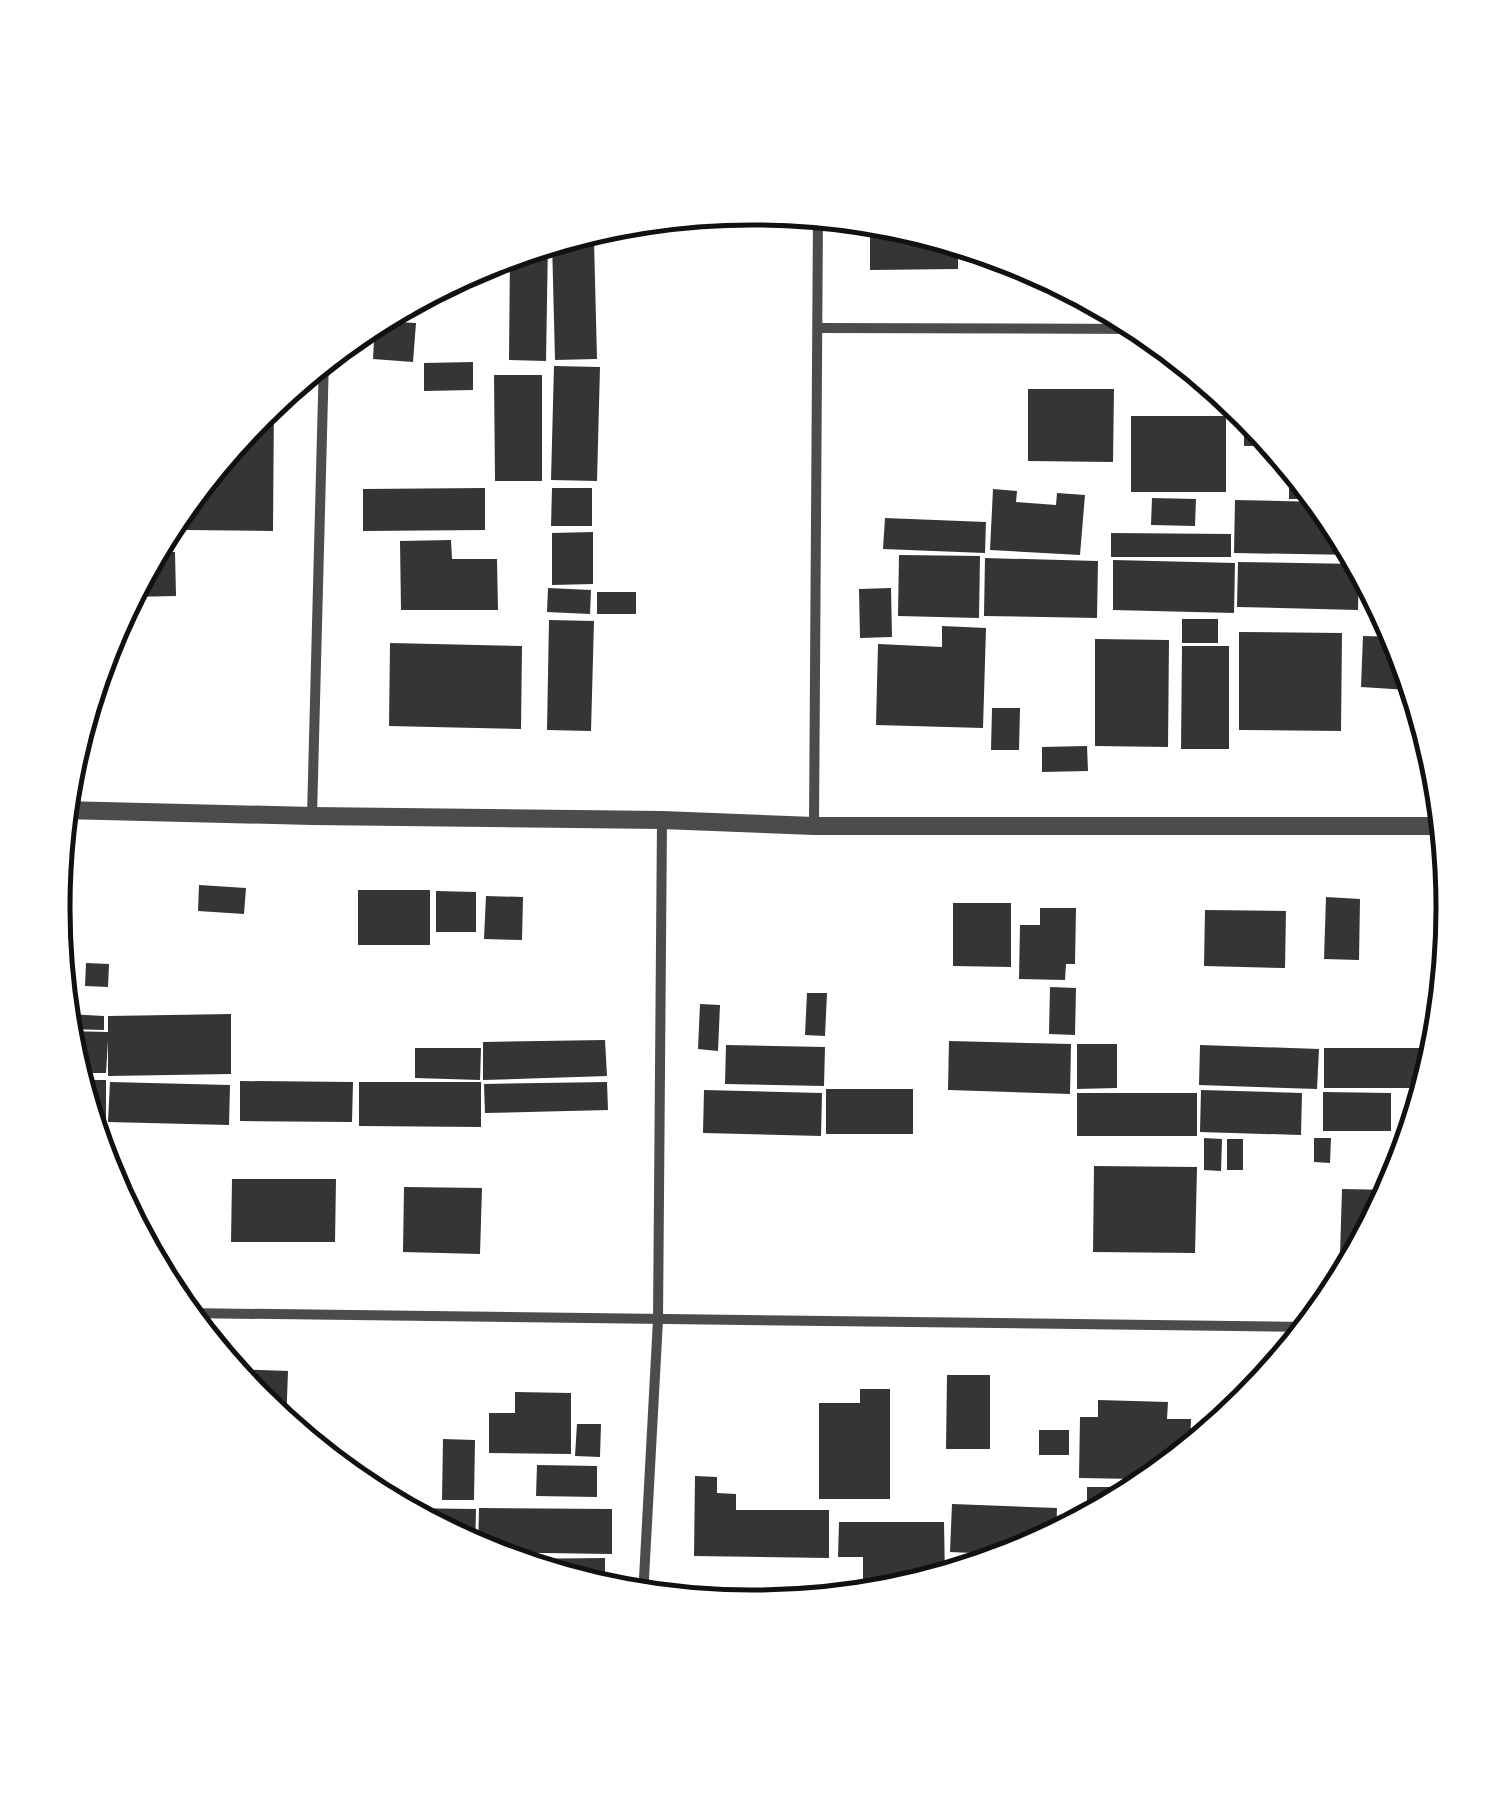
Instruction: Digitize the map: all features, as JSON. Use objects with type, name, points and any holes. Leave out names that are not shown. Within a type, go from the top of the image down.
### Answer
[{"type":"street","points":[[814,826],[818,228]]},
{"type":"street","points":[[818,328],[1116,330]]},
{"type":"street","points":[[312,816],[323,377]]},
{"type":"street","points":[[77,810],[814,826],[1431,826]]},
{"type":"street","points":[[644,1581],[658,1320],[662,820]]},
{"type":"street","points":[[204,1313],[1292,1327]]},
{"type":"building","points":[[870,235],[958,256],[958,269],[870,270]]},
{"type":"building","points":[[594,244],[597,359],[555,360],[552,255]]},
{"type":"building","points":[[548,257],[546,361],[509,360],[510,269]]},
{"type":"building","points":[[402,322],[416,323],[413,362],[373,359],[374,340]]},
{"type":"building","points":[[473,362],[473,390],[424,391],[424,363]]},
{"type":"building","points":[[554,366],[600,367],[597,481],[551,480]]},
{"type":"building","points":[[494,375],[542,375],[542,481],[495,481]]},
{"type":"building","points":[[1028,389],[1114,389],[1113,462],[1028,461]]},
{"type":"building","points":[[1131,416],[1226,416],[1226,492],[1131,492]]},
{"type":"building","points":[[274,421],[273,531],[186,530],[239,457]]},
{"type":"building","points":[[1244,433],[1256,446],[1244,446]]},
{"type":"building","points":[[1289,484],[1300,499],[1289,499]]},
{"type":"building","points":[[485,488],[485,530],[363,531],[363,489]]},
{"type":"building","points":[[552,488],[592,488],[592,526],[551,526]]},
{"type":"building","points":[[993,489],[1017,491],[1016,502],[1056,505],[1057,493],[1085,495],[1080,555],[990,550]]},
{"type":"building","points":[[1152,498],[1196,499],[1195,526],[1151,525]]},
{"type":"building","points":[[1235,500],[1302,502],[1337,555],[1234,553]]},
{"type":"building","points":[[885,518],[986,522],[985,553],[883,549]]},
{"type":"building","points":[[593,532],[593,584],[552,585],[552,533]]},
{"type":"building","points":[[1111,533],[1231,534],[1231,557],[1111,557]]},
{"type":"building","points":[[451,540],[452,559],[497,559],[498,610],[401,610],[400,541]]},
{"type":"building","points":[[170,552],[175,552],[176,596],[145,597]]},
{"type":"building","points":[[899,555],[980,556],[979,618],[898,616]]},
{"type":"building","points":[[985,558],[1098,561],[1097,618],[984,616]]},
{"type":"building","points":[[1113,560],[1235,563],[1234,613],[1113,610]]},
{"type":"building","points":[[1238,562],[1343,564],[1358,592],[1358,610],[1237,607]]},
{"type":"building","points":[[548,588],[591,590],[590,614],[547,612]]},
{"type":"building","points":[[891,588],[892,637],[860,638],[859,589]]},
{"type":"building","points":[[597,592],[636,592],[636,614],[597,614]]},
{"type":"building","points":[[1182,619],[1218,619],[1218,643],[1182,643]]},
{"type":"building","points":[[549,620],[594,621],[591,731],[547,730]]},
{"type":"building","points":[[942,626],[986,628],[983,728],[876,725],[878,644],[942,647]]},
{"type":"building","points":[[1239,632],[1342,633],[1341,731],[1239,730]]},
{"type":"building","points":[[1363,636],[1380,636],[1400,690],[1361,687]]},
{"type":"building","points":[[1095,639],[1169,640],[1168,747],[1095,746]]},
{"type":"building","points":[[390,643],[522,646],[521,729],[389,726]]},
{"type":"building","points":[[1182,646],[1229,646],[1229,749],[1181,749]]},
{"type":"building","points":[[992,708],[1020,708],[1019,750],[991,750]]},
{"type":"building","points":[[1087,746],[1088,771],[1042,772],[1042,747]]},
{"type":"building","points":[[199,885],[246,888],[244,914],[198,911]]},
{"type":"building","points":[[358,890],[430,890],[430,945],[358,945]]},
{"type":"building","points":[[436,891],[476,892],[476,932],[436,932]]},
{"type":"building","points":[[486,896],[523,897],[522,940],[484,939]]},
{"type":"building","points":[[1326,897],[1360,899],[1359,960],[1324,959]]},
{"type":"building","points":[[953,903],[1011,903],[1011,967],[953,966]]},
{"type":"building","points":[[1040,908],[1076,908],[1075,964],[1066,964],[1065,980],[1019,979],[1020,925],[1040,925]]},
{"type":"building","points":[[1205,910],[1286,911],[1285,968],[1204,966]]},
{"type":"building","points":[[86,963],[109,964],[108,987],[85,986]]},
{"type":"building","points":[[1050,987],[1076,988],[1075,1035],[1049,1034]]},
{"type":"building","points":[[807,993],[827,993],[825,1036],[805,1035]]},
{"type":"building","points":[[700,1004],[720,1005],[718,1051],[698,1049]]},
{"type":"building","points":[[231,1014],[231,1074],[108,1076],[108,1040],[106,1073],[90,1073],[81,1031],[108,1032],[108,1016]]},
{"type":"building","points":[[79,1015],[104,1016],[104,1030],[81,1029]]},
{"type":"building","points":[[605,1040],[607,1076],[483,1080],[483,1042]]},
{"type":"building","points":[[949,1041],[1071,1044],[1070,1094],[948,1090]]},
{"type":"building","points":[[1077,1044],[1117,1044],[1117,1088],[1077,1089]]},
{"type":"building","points":[[726,1045],[825,1047],[824,1086],[725,1084]]},
{"type":"building","points":[[1200,1045],[1319,1049],[1317,1089],[1199,1085]]},
{"type":"building","points":[[415,1048],[481,1048],[480,1080],[415,1078]]},
{"type":"building","points":[[1324,1048],[1421,1048],[1412,1088],[1324,1088]]},
{"type":"building","points":[[92,1080],[106,1080],[104,1122]]},
{"type":"building","points":[[240,1081],[353,1082],[352,1122],[240,1121]]},
{"type":"building","points":[[110,1082],[230,1085],[229,1125],[108,1122]]},
{"type":"building","points":[[359,1082],[481,1082],[481,1127],[359,1126]]},
{"type":"building","points":[[607,1082],[608,1110],[485,1113],[484,1084]]},
{"type":"building","points":[[826,1089],[913,1089],[913,1134],[826,1134]]},
{"type":"building","points":[[704,1090],[822,1093],[821,1136],[703,1133]]},
{"type":"building","points":[[1201,1090],[1302,1093],[1301,1135],[1200,1132]]},
{"type":"building","points":[[1323,1092],[1391,1093],[1391,1131],[1323,1131]]},
{"type":"building","points":[[1077,1093],[1197,1093],[1197,1136],[1077,1136]]},
{"type":"building","points":[[1204,1138],[1222,1139],[1221,1171],[1204,1170]]},
{"type":"building","points":[[1314,1138],[1331,1138],[1330,1163],[1314,1162]]},
{"type":"building","points":[[1227,1139],[1243,1139],[1243,1170],[1227,1170]]},
{"type":"building","points":[[1094,1166],[1197,1167],[1195,1253],[1093,1252]]},
{"type":"building","points":[[232,1179],[336,1179],[335,1242],[231,1242]]},
{"type":"building","points":[[404,1187],[482,1188],[480,1254],[403,1252]]},
{"type":"building","points":[[1342,1189],[1375,1190],[1366,1210],[1340,1255]]},
{"type":"building","points":[[250,1370],[288,1371],[287,1406]]},
{"type":"building","points":[[947,1375],[990,1375],[990,1449],[946,1449]]},
{"type":"building","points":[[860,1389],[890,1389],[890,1499],[819,1499],[819,1403],[860,1403]]},
{"type":"building","points":[[515,1392],[571,1393],[571,1454],[489,1453],[489,1413],[515,1413]]},
{"type":"building","points":[[1098,1400],[1168,1402],[1167,1419],[1191,1419],[1191,1431],[1126,1479],[1079,1478],[1080,1417],[1098,1417]]},
{"type":"building","points":[[577,1424],[601,1424],[600,1457],[575,1456]]},
{"type":"building","points":[[1039,1430],[1069,1430],[1069,1455],[1039,1455]]},
{"type":"building","points":[[443,1439],[475,1440],[474,1500],[442,1500]]},
{"type":"building","points":[[537,1465],[597,1466],[597,1497],[536,1496]]},
{"type":"building","points":[[695,1476],[717,1477],[717,1493],[736,1494],[736,1510],[829,1510],[829,1558],[694,1556]]},
{"type":"building","points":[[1087,1487],[1113,1487],[1094,1499],[1087,1503]]},
{"type":"building","points":[[952,1504],[1057,1508],[1057,1519],[1014,1539],[975,1553],[950,1552]]},
{"type":"building","points":[[429,1508],[476,1509],[475,1531]]},
{"type":"building","points":[[479,1508],[612,1509],[612,1554],[530,1553],[478,1533]]},
{"type":"building","points":[[839,1522],[944,1522],[945,1563],[863,1581],[863,1557],[838,1557]]},
{"type":"building","points":[[605,1558],[605,1574],[576,1567],[548,1559]]}]
